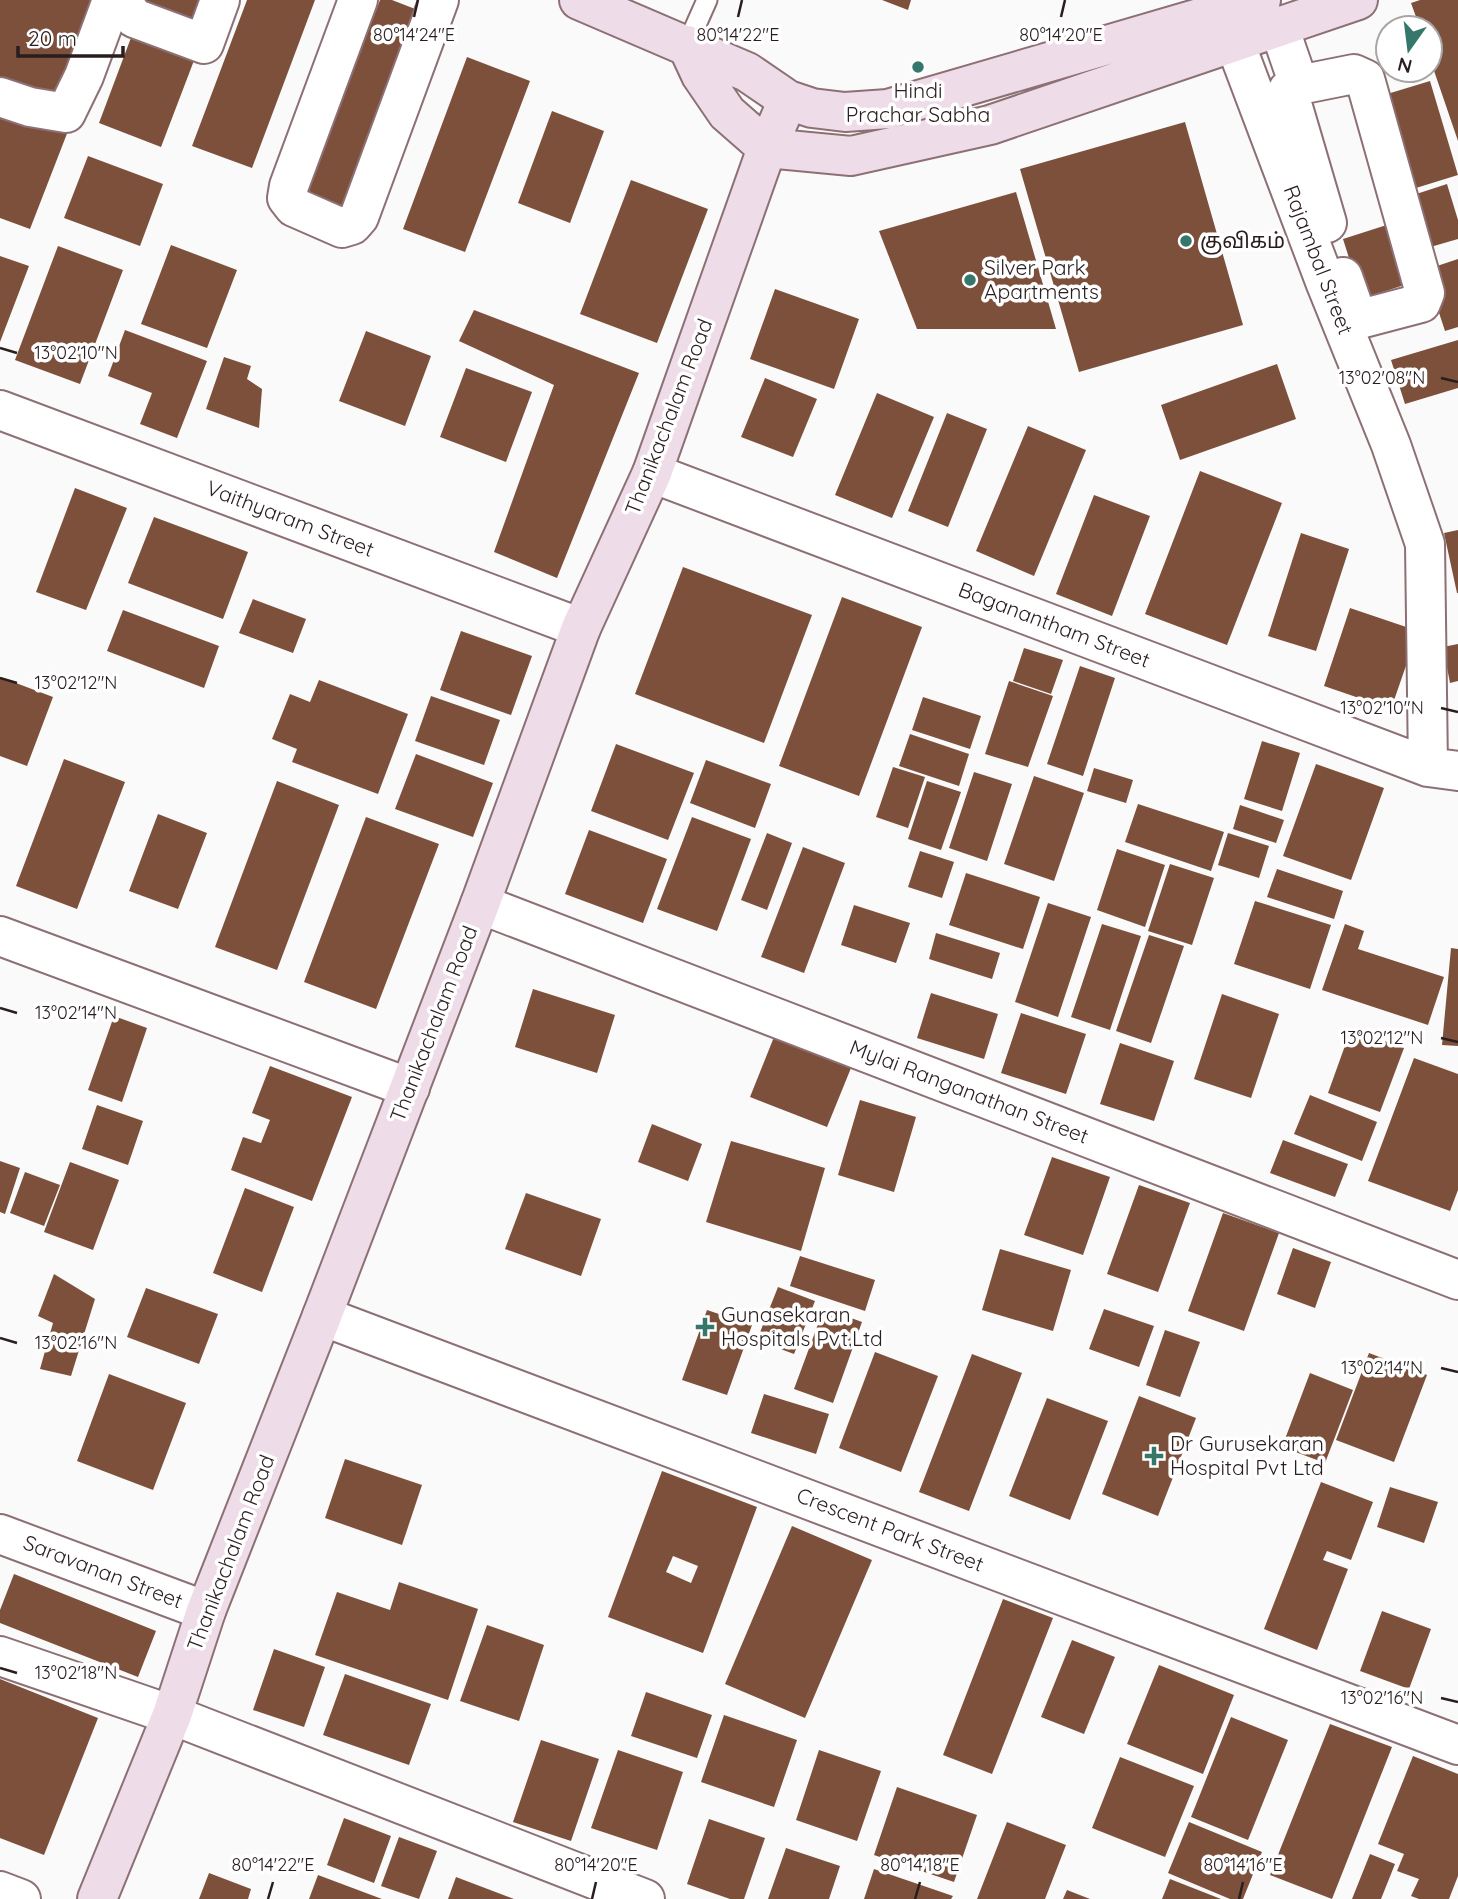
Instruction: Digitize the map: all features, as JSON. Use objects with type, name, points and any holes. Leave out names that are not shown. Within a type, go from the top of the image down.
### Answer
[{"type":"main road","points":[[579,0],[747,72],[788,100],[812,108],[845,112],[888,109],[1270,14],[1358,0]]},
{"type":"main road","points":[[687,45],[701,75],[727,113],[767,148],[851,156],[990,125],[1234,43],[1270,14]]},
{"type":"main road","points":[[767,148],[788,100]]},
{"type":"main road","name":"Thanikachalam Road","points":[[97,1899],[172,1715],[206,1611],[410,1088],[581,628],[652,473],[767,148]]},
{"type":"street","points":[[0,97],[30,107],[66,113],[84,76],[112,0]]},
{"type":"street","points":[[121,0],[134,18],[204,44],[220,0]]},
{"type":"street","points":[[358,0],[289,186],[287,198],[294,207],[342,228],[352,225],[359,217],[439,0]]},
{"type":"street","points":[[1270,14],[1298,85]]},
{"type":"street","name":"Rajambal Street","points":[[1234,43],[1348,317],[1425,544],[1443,769]]},
{"type":"street","points":[[1354,74],[1365,79],[1425,293],[1421,303],[1364,318],[1348,317],[1288,90],[1298,85],[1354,74]]},
{"type":"street","name":"Vaithyaram Street","points":[[0,410],[581,628]]},
{"type":"street","name":"Baganantham Street","points":[[652,473],[1443,769]]},
{"type":"street","name":"Mylai Ranganathan Street","points":[[480,904],[1458,1280]]},
{"type":"street","points":[[0,936],[410,1088]]},
{"type":"street","name":"Crescent Park Street","points":[[323,1316],[1458,1745]]},
{"type":"street","name":"Saravanan Street","points":[[3,1544],[206,1611]]},
{"type":"street","points":[[0,1656],[172,1715],[645,1899]]},
{"type":"street","points":[[0,1891],[21,1899]]},
{"type":"lane","points":[[687,45],[707,0]]},
{"type":"building","points":[[0,0],[103,0],[64,103],[0,80]]},
{"type":"building","points":[[147,0],[209,0],[199,28],[144,8]]},
{"type":"building","points":[[247,0],[315,0],[252,168],[192,146]]},
{"type":"building","points":[[380,0],[392,0],[428,14],[354,210],[307,192]]},
{"type":"building","points":[[882,0],[911,0],[908,10]]},
{"type":"building","points":[[1420,0],[1458,0],[1458,141],[1439,84],[1444,84],[1444,14],[1415,14],[1411,3]]},
{"type":"building","points":[[135,27],[198,50],[161,147],[99,123]]},
{"type":"building","points":[[467,57],[530,81],[465,252],[403,229]]},
{"type":"building","points":[[1420,84],[1431,84],[1458,175],[1403,192],[1374,98]]},
{"type":"building","points":[[0,106],[68,131],[30,229],[0,218]]},
{"type":"building","points":[[552,111],[604,131],[570,223],[518,203]]},
{"type":"building","points":[[1185,122],[1243,325],[1079,372],[1020,169]]},
{"type":"building","points":[[88,156],[163,184],[140,246],[64,218]]},
{"type":"building","points":[[631,180],[708,209],[657,343],[580,314]]},
{"type":"building","points":[[1447,184],[1458,220],[1458,239],[1420,250],[1404,198]]},
{"type":"building","name":"Silver Park Apartments","points":[[1016,192],[1056,329],[917,329],[879,231]]},
{"type":"building","points":[[1396,222],[1416,281],[1362,299],[1343,239]]},
{"type":"building","points":[[171,245],[237,270],[207,348],[141,324]]},
{"type":"building","points":[[58,246],[123,270],[80,384],[15,360]]},
{"type":"building","points":[[0,256],[29,266],[0,342]]},
{"type":"building","points":[[1458,259],[1458,327],[1445,331],[1425,270]]},
{"type":"building","points":[[775,289],[859,319],[834,389],[750,359]]},
{"type":"building","points":[[474,310],[639,373],[557,578],[494,552],[554,385],[459,341]]},
{"type":"building","points":[[125,330],[207,361],[177,438],[140,424],[152,393],[108,376]]},
{"type":"building","points":[[366,331],[431,356],[405,426],[339,401]]},
{"type":"building","points":[[1458,340],[1458,388],[1405,404],[1391,360]]},
{"type":"building","points":[[224,357],[251,366],[247,379],[262,389],[259,428],[206,409]]},
{"type":"building","points":[[1277,364],[1296,419],[1180,460],[1161,405]]},
{"type":"building","points":[[466,368],[532,392],[506,462],[440,437]]},
{"type":"building","points":[[765,378],[817,399],[793,457],[741,437]]},
{"type":"building","points":[[877,393],[934,417],[892,518],[835,495]]},
{"type":"building","points":[[947,413],[987,429],[948,527],[908,511]]},
{"type":"building","points":[[1028,426],[1086,450],[1034,576],[976,551]]},
{"type":"building","points":[[1200,471],[1282,503],[1227,645],[1145,614]]},
{"type":"building","points":[[75,488],[127,508],[86,610],[36,592]]},
{"type":"building","points":[[1094,495],[1150,516],[1112,616],[1056,594]]},
{"type":"building","points":[[154,517],[248,552],[223,619],[128,583]]},
{"type":"building","points":[[1458,530],[1458,593],[1457,593],[1444,533]]},
{"type":"building","points":[[1301,533],[1349,549],[1316,651],[1268,636]]},
{"type":"building","points":[[683,567],[812,615],[764,743],[635,694]]},
{"type":"building","points":[[842,597],[922,627],[859,796],[779,766]]},
{"type":"building","points":[[253,599],[306,619],[293,653],[239,633]]},
{"type":"building","points":[[1350,608],[1418,631],[1391,709],[1324,686]]},
{"type":"building","points":[[123,610],[219,646],[204,688],[107,651]]},
{"type":"building","points":[[461,631],[532,656],[511,715],[440,690]]},
{"type":"building","points":[[1458,644],[1458,681],[1450,683],[1443,647]]},
{"type":"building","points":[[1024,648],[1063,660],[1051,694],[1013,681]]},
{"type":"building","points":[[1080,666],[1115,678],[1083,776],[1047,764]]},
{"type":"building","points":[[0,677],[53,697],[27,766],[0,756]]},
{"type":"building","points":[[319,680],[408,714],[378,794],[292,762],[297,749],[272,739],[290,694],[310,702]]},
{"type":"building","points":[[1009,681],[1053,696],[1028,767],[985,754]]},
{"type":"building","points":[[431,696],[500,720],[484,765],[415,741]]},
{"type":"building","points":[[923,697],[981,716],[970,749],[912,730]]},
{"type":"building","points":[[910,734],[969,754],[959,786],[899,766]]},
{"type":"building","points":[[1262,741],[1300,753],[1282,811],[1244,799]]},
{"type":"building","points":[[616,744],[694,773],[668,840],[591,811]]},
{"type":"building","points":[[416,754],[493,783],[473,837],[395,809]]},
{"type":"building","points":[[64,759],[125,782],[77,909],[16,886]]},
{"type":"building","points":[[706,760],[771,784],[755,828],[690,803]]},
{"type":"building","points":[[1316,764],[1384,788],[1351,880],[1283,856]]},
{"type":"building","points":[[893,767],[925,777],[908,828],[876,817]]},
{"type":"building","points":[[1094,768],[1133,780],[1126,803],[1087,791]]},
{"type":"building","points":[[974,772],[1012,784],[987,861],[949,848]]},
{"type":"building","points":[[1034,776],[1084,793],[1054,881],[1004,864]]},
{"type":"building","points":[[277,781],[339,805],[277,970],[215,947]]},
{"type":"building","points":[[927,781],[961,792],[941,850],[908,839]]},
{"type":"building","points":[[1138,804],[1224,832],[1211,871],[1125,842]]},
{"type":"building","points":[[1240,805],[1284,820],[1276,843],[1233,829]]},
{"type":"building","points":[[158,814],[207,833],[178,909],[129,891]]},
{"type":"building","points":[[366,817],[439,844],[376,1009],[304,982]]},
{"type":"building","points":[[692,817],[751,839],[717,931],[657,909]]},
{"type":"building","points":[[589,830],[667,859],[643,923],[565,894]]},
{"type":"building","points":[[767,833],[792,843],[767,910],[741,900]]},
{"type":"building","points":[[1228,833],[1269,846],[1259,878],[1218,865]]},
{"type":"building","points":[[803,847],[845,863],[804,973],[761,957]]},
{"type":"building","points":[[1117,849],[1165,865],[1145,927],[1097,910]]},
{"type":"building","points":[[920,851],[954,862],[942,898],[908,887]]},
{"type":"building","points":[[1170,864],[1214,878],[1192,945],[1148,931]]},
{"type":"building","points":[[1277,869],[1343,891],[1334,919],[1267,897]]},
{"type":"building","points":[[966,873],[1040,897],[1023,949],[949,925]]},
{"type":"building","points":[[1255,901],[1331,925],[1310,989],[1234,964]]},
{"type":"building","points":[[1048,903],[1091,917],[1058,1017],[1015,1002]]},
{"type":"building","points":[[854,905],[910,923],[896,963],[841,945]]},
{"type":"building","points":[[1102,924],[1141,936],[1110,1030],[1071,1017]]},
{"type":"building","points":[[1345,924],[1364,931],[1358,949],[1444,977],[1428,1025],[1322,990]]},
{"type":"building","points":[[936,933],[1000,953],[992,979],[929,959]]},
{"type":"building","points":[[1149,935],[1184,946],[1151,1043],[1116,1031]]},
{"type":"building","points":[[1451,948],[1458,949],[1458,1046],[1442,1045]]},
{"type":"building","points":[[533,989],[615,1015],[597,1073],[515,1047]]},
{"type":"building","points":[[931,993],[998,1014],[984,1059],[917,1038]]},
{"type":"building","points":[[1222,994],[1279,1014],[1251,1098],[1194,1079]]},
{"type":"building","points":[[1021,1013],[1086,1034],[1066,1094],[1001,1073]]},
{"type":"building","points":[[114,1016],[147,1028],[122,1102],[88,1090]]},
{"type":"building","points":[[1351,1029],[1404,1048],[1380,1112],[1328,1093]]},
{"type":"building","points":[[774,1037],[851,1068],[827,1127],[750,1097]]},
{"type":"building","points":[[1120,1043],[1174,1061],[1154,1121],[1100,1104]]},
{"type":"building","points":[[1414,1058],[1458,1074],[1458,1190],[1450,1211],[1368,1181]]},
{"type":"building","points":[[270,1066],[352,1097],[312,1201],[231,1170],[243,1137],[261,1143],[270,1120],[252,1113]]},
{"type":"building","points":[[1310,1095],[1377,1122],[1362,1161],[1294,1134]]},
{"type":"building","points":[[860,1100],[916,1117],[894,1192],[838,1175]]},
{"type":"building","points":[[97,1105],[143,1121],[128,1165],[82,1149]]},
{"type":"building","points":[[652,1124],[702,1144],[688,1181],[638,1162]]},
{"type":"building","points":[[1283,1140],[1348,1164],[1335,1197],[1270,1173]]},
{"type":"building","points":[[731,1141],[825,1168],[801,1251],[706,1222]]},
{"type":"building","points":[[1052,1157],[1110,1177],[1083,1255],[1024,1235]]},
{"type":"building","points":[[0,1161],[20,1168],[5,1214],[0,1212]]},
{"type":"building","points":[[70,1162],[119,1180],[93,1250],[44,1232]]},
{"type":"building","points":[[25,1172],[60,1185],[44,1226],[10,1213]]},
{"type":"building","points":[[1139,1185],[1190,1203],[1158,1292],[1107,1274]]},
{"type":"building","points":[[245,1188],[294,1207],[262,1292],[213,1273]]},
{"type":"building","points":[[526,1193],[601,1219],[581,1276],[505,1249]]},
{"type":"building","points":[[1223,1213],[1279,1233],[1244,1331],[1188,1311]]},
{"type":"building","points":[[1293,1248],[1331,1262],[1315,1308],[1277,1294]]},
{"type":"building","points":[[1000,1249],[1071,1270],[1053,1331],[982,1310]]},
{"type":"building","points":[[800,1256],[875,1280],[865,1311],[790,1286]]},
{"type":"building","points":[[54,1274],[95,1299],[71,1376],[40,1369],[53,1323],[38,1316]]},
{"type":"building","points":[[778,1287],[815,1301],[794,1354],[757,1340]]},
{"type":"building","points":[[146,1288],[218,1314],[199,1364],[127,1337]]},
{"type":"building","points":[[824,1308],[862,1322],[833,1403],[794,1389]]},
{"type":"building","points":[[1104,1309],[1154,1326],[1139,1367],[1089,1349]]},
{"type":"building","points":[[707,1310],[752,1325],[727,1395],[682,1380]]},
{"type":"building","points":[[1165,1330],[1200,1342],[1180,1397],[1146,1385]]},
{"type":"building","points":[[875,1352],[938,1376],[901,1472],[839,1448]]},
{"type":"building","points":[[1369,1353],[1427,1375],[1394,1462],[1336,1440]]},
{"type":"building","points":[[972,1354],[1022,1373],[969,1511],[919,1492]]},
{"type":"building","points":[[1310,1373],[1353,1390],[1325,1463],[1282,1447]]},
{"type":"building","points":[[109,1374],[186,1403],[153,1490],[77,1461]]},
{"type":"building","points":[[764,1394],[829,1414],[816,1454],[751,1433]]},
{"type":"building","points":[[1139,1396],[1196,1418],[1158,1516],[1102,1494]]},
{"type":"building","points":[[1047,1398],[1108,1421],[1070,1520],[1009,1496]]},
{"type":"building","points":[[345,1459],[422,1485],[402,1545],[325,1518]]},
{"type":"building","points":[[662,1471],[757,1507],[703,1653],[608,1617]],"holes":[[[673,1556],[698,1566],[691,1583],[666,1572]]]},
{"type":"building","points":[[1321,1482],[1373,1502],[1351,1560],[1327,1551],[1323,1560],[1348,1569],[1317,1650],[1264,1629]]},
{"type":"building","points":[[1390,1487],[1438,1502],[1424,1543],[1377,1527]]},
{"type":"building","points":[[792,1526],[872,1560],[805,1718],[725,1684]]},
{"type":"building","points":[[14,1574],[156,1631],[138,1677],[0,1623],[0,1610]]},
{"type":"building","points":[[399,1582],[478,1609],[448,1700],[315,1655],[337,1592],[390,1610]]},
{"type":"building","points":[[1003,1599],[1053,1618],[992,1774],[943,1755]]},
{"type":"building","points":[[1382,1611],[1431,1629],[1409,1689],[1360,1671]]},
{"type":"building","points":[[487,1625],[544,1645],[519,1721],[460,1701]]},
{"type":"building","points":[[1072,1640],[1115,1657],[1084,1734],[1041,1717]]},
{"type":"building","points":[[274,1649],[325,1667],[304,1727],[253,1710]]},
{"type":"building","points":[[1159,1665],[1234,1695],[1203,1774],[1127,1744]]},
{"type":"building","points":[[345,1674],[431,1704],[409,1765],[323,1735]]},
{"type":"building","points":[[0,1679],[98,1718],[44,1855],[0,1838]]},
{"type":"building","points":[[646,1692],[712,1715],[697,1758],[631,1736]]},
{"type":"building","points":[[724,1715],[797,1740],[774,1807],[701,1782]]},
{"type":"building","points":[[1231,1717],[1288,1740],[1248,1840],[1191,1817]]},
{"type":"building","points":[[1330,1724],[1392,1747],[1332,1899],[1270,1875]]},
{"type":"building","points":[[541,1740],[599,1759],[571,1841],[513,1822]]},
{"type":"building","points":[[618,1750],[683,1772],[657,1850],[591,1828]]},
{"type":"building","points":[[819,1750],[881,1771],[857,1841],[796,1820]]},
{"type":"building","points":[[1413,1756],[1458,1774],[1458,1876],[1449,1899],[1419,1899],[1411,1896],[1419,1879],[1397,1871],[1404,1854],[1378,1844]]},
{"type":"building","points":[[1120,1757],[1194,1786],[1165,1857],[1092,1828]]},
{"type":"building","points":[[897,1787],[977,1815],[954,1882],[874,1855]]},
{"type":"building","points":[[344,1818],[391,1836],[374,1883],[327,1865]]},
{"type":"building","points":[[709,1819],[765,1838],[744,1899],[730,1899],[687,1884]]},
{"type":"building","points":[[1007,1822],[1066,1845],[1045,1899],[977,1899]]},
{"type":"building","points":[[1189,1822],[1262,1852],[1243,1899],[1230,1899],[1168,1873]]},
{"type":"building","points":[[399,1837],[437,1851],[419,1899],[381,1886]]},
{"type":"building","points":[[786,1848],[840,1866],[829,1899],[768,1899]]},
{"type":"building","points":[[1370,1854],[1395,1864],[1381,1899],[1352,1899]]},
{"type":"building","points":[[874,1869],[953,1896],[951,1899],[864,1899]]},
{"type":"building","points":[[209,1873],[251,1889],[248,1899],[199,1899]]},
{"type":"building","points":[[318,1875],[382,1899],[309,1899]]},
{"type":"building","points":[[456,1877],[514,1899],[448,1899]]},
{"type":"building","points":[[1170,1879],[1221,1899],[1162,1899]]},
{"type":"building","points":[[1067,1890],[1090,1899],[1063,1899]]},
{"type":"place","name":"Hindi Prachar Sabha","points":[[918,67]]},
{"type":"place","name":"குவிகம்","points":[[1186,241]]},
{"type":"place","name":"Silver Park Apartments","points":[[970,280]]},
{"type":"place","name":"Gunasekaran Hospitals Pvt.Ltd","points":[[705,1327]]},
{"type":"place","name":"Dr Gurusekaran Hospital Pvt Ltd","points":[[1154,1456]]}]
